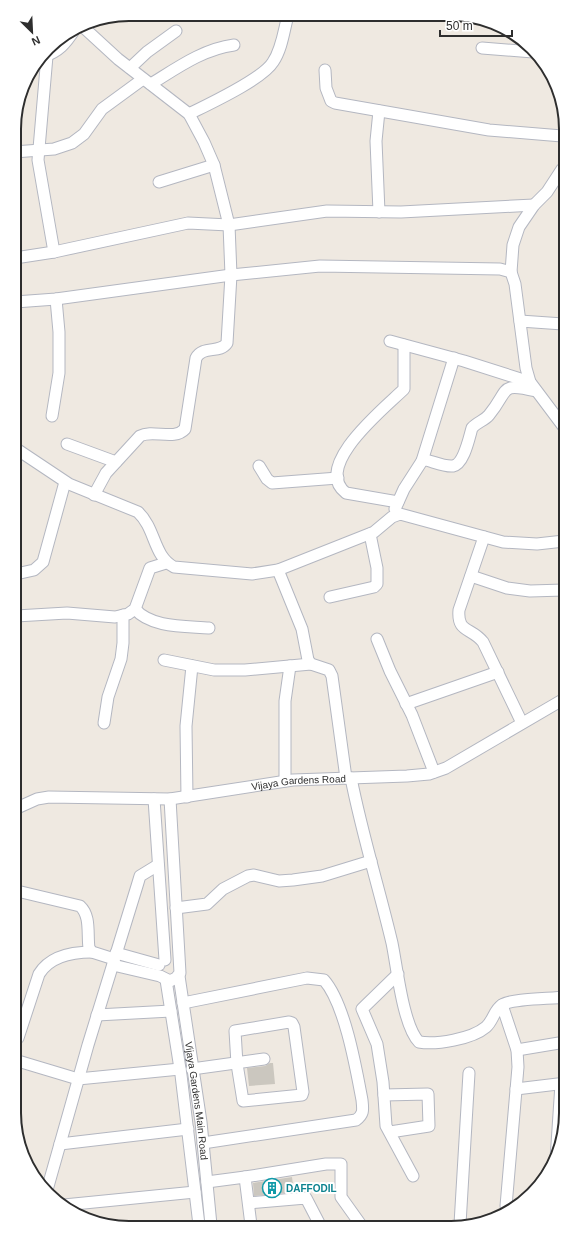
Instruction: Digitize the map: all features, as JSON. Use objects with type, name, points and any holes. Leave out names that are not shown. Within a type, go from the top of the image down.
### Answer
[{"type":"street","points":[[189,114],[234,91],[272,64],[278,51],[286,21]]},
{"type":"street","points":[[86,29],[130,68],[189,114],[214,165],[229,225],[231,275],[227,343],[225,346],[220,348],[205,350],[198,354],[196,358],[185,429],[176,434],[145,433],[134,442],[106,473],[94,495]]},
{"type":"street","points":[[130,68],[147,52],[176,31]]},
{"type":"street","points":[[57,49],[65,45],[69,39]]},
{"type":"street","points":[[21,151],[62,147],[79,138],[88,129],[97,114],[147,81],[204,53],[219,47],[234,45]]},
{"type":"street","points":[[482,48],[525,51]]},
{"type":"street","points":[[44,63],[38,160],[54,252]]},
{"type":"street","points":[[325,70],[326,88],[331,101],[489,130],[559,136]]},
{"type":"street","points":[[379,111],[376,142],[379,212]]},
{"type":"street","points":[[159,182],[214,165]]},
{"type":"street","points":[[559,174],[547,192],[534,205],[519,226],[513,245],[511,272],[515,284],[526,368],[530,382],[559,421]]},
{"type":"street","points":[[21,257],[54,252],[180,224],[229,225],[327,211],[379,212],[534,205]]},
{"type":"street","points":[[21,302],[56,299],[231,275],[320,266],[500,269],[511,272]]},
{"type":"street","points":[[52,416],[59,373],[59,332],[56,299]]},
{"type":"street","points":[[520,321],[559,324]]},
{"type":"street","points":[[390,341],[454,358],[530,382]]},
{"type":"street","points":[[398,502],[346,493],[343,491],[338,478],[339,466],[352,440],[380,410],[404,390],[404,345]]},
{"type":"street","points":[[392,517],[404,489],[422,461],[454,358]]},
{"type":"street","points":[[422,461],[426,460],[448,466],[454,466],[459,463],[472,428],[475,424],[489,416],[506,390],[516,386],[536,391]]},
{"type":"street","points":[[67,444],[116,462]]},
{"type":"street","points":[[21,452],[65,482],[138,512],[146,520],[160,554],[166,563],[174,567],[214,572],[252,574],[278,570],[370,534],[392,517],[400,514],[503,542],[537,544],[559,542]]},
{"type":"street","points":[[260,466],[267,479],[272,483],[338,478]]},
{"type":"street","points":[[21,573],[34,570],[43,562],[65,482]]},
{"type":"street","points":[[330,597],[374,588],[378,584],[377,568],[370,534]]},
{"type":"street","points":[[484,537],[459,610],[460,624],[480,639],[498,672],[522,723]]},
{"type":"street","points":[[21,616],[67,613],[106,617],[123,615],[135,609],[150,568],[166,563]]},
{"type":"street","points":[[278,570],[302,629],[308,660],[311,664]]},
{"type":"street","points":[[471,576],[507,588],[559,590]]},
{"type":"street","points":[[135,609],[139,614],[154,621],[209,628]]},
{"type":"street","points":[[104,723],[108,697],[121,658],[123,643],[123,615]]},
{"type":"street","points":[[377,639],[434,772]]},
{"type":"street","points":[[164,660],[214,670],[237,670],[311,664],[329,670],[332,676],[349,778],[371,861],[410,1029],[419,1042],[426,1043],[457,1039],[475,1034],[486,1027],[497,1009],[502,1005],[515,1002],[559,998]]},
{"type":"street","points":[[187,797],[186,726],[192,666]]},
{"type":"street","points":[[285,781],[285,701],[290,666]]},
{"type":"street","points":[[406,704],[498,672]]},
{"type":"street","name":"Vijaya Gardens Road","points":[[21,806],[37,799],[49,797],[170,799],[285,781],[315,778],[407,776],[434,772],[446,768],[559,702]]},
{"type":"street","name":"Vijaya Gardens Main Road","points":[[154,799],[162,970],[171,1011],[180,1069],[199,1221]]},
{"type":"street","name":"Vijaya Gardens Main Road","points":[[170,799],[179,971],[203,1143],[211,1221]]},
{"type":"street","points":[[176,908],[207,904],[223,889],[248,876],[279,881],[300,879],[322,876],[371,861]]},
{"type":"street","points":[[49,1185],[78,1079],[140,876],[158,865]]},
{"type":"street","points":[[21,892],[80,906],[85,911],[89,948],[92,952]]},
{"type":"street","points":[[21,1029],[39,974],[43,967],[52,960],[76,952],[92,952],[114,959],[162,970],[173,980],[179,971],[172,959],[162,970]]},
{"type":"street","points":[[398,974],[362,1009],[377,1044],[384,1095],[386,1126],[413,1176]]},
{"type":"street","points":[[183,1002],[308,978],[324,980],[331,988],[348,1036],[362,1100],[363,1110],[361,1116],[356,1120],[203,1143]]},
{"type":"street","points":[[502,1005],[517,1050],[516,1089],[506,1206]]},
{"type":"street","points":[[97,1015],[171,1011]]},
{"type":"street","points":[[292,1023],[303,1092],[299,1096],[243,1101],[237,1064],[235,1031],[292,1023]]},
{"type":"street","points":[[517,1050],[559,1043]]},
{"type":"street","points":[[192,1069],[237,1064],[264,1059]]},
{"type":"street","points":[[21,1062],[78,1079],[180,1069]]},
{"type":"street","points":[[460,1220],[469,1072]]},
{"type":"street","points":[[516,1089],[559,1084]]},
{"type":"street","points":[[384,1095],[428,1094],[429,1126],[390,1132]]},
{"type":"street","points":[[60,1144],[188,1129]]},
{"type":"street","points":[[207,1182],[326,1164],[341,1164],[341,1197],[358,1221]]},
{"type":"street","points":[[245,1177],[251,1221]]},
{"type":"street","points":[[71,1204],[195,1192]]},
{"type":"street","points":[[249,1203],[306,1198],[318,1221]]},
{"type":"building","points":[[273,1063],[275,1084],[249,1086],[247,1068],[265,1066]]},
{"type":"building","points":[[292,1177],[294,1192],[254,1196],[253,1183]]},
{"type":"place","name":"DAFFODIL","points":[[272,1188]]}]
